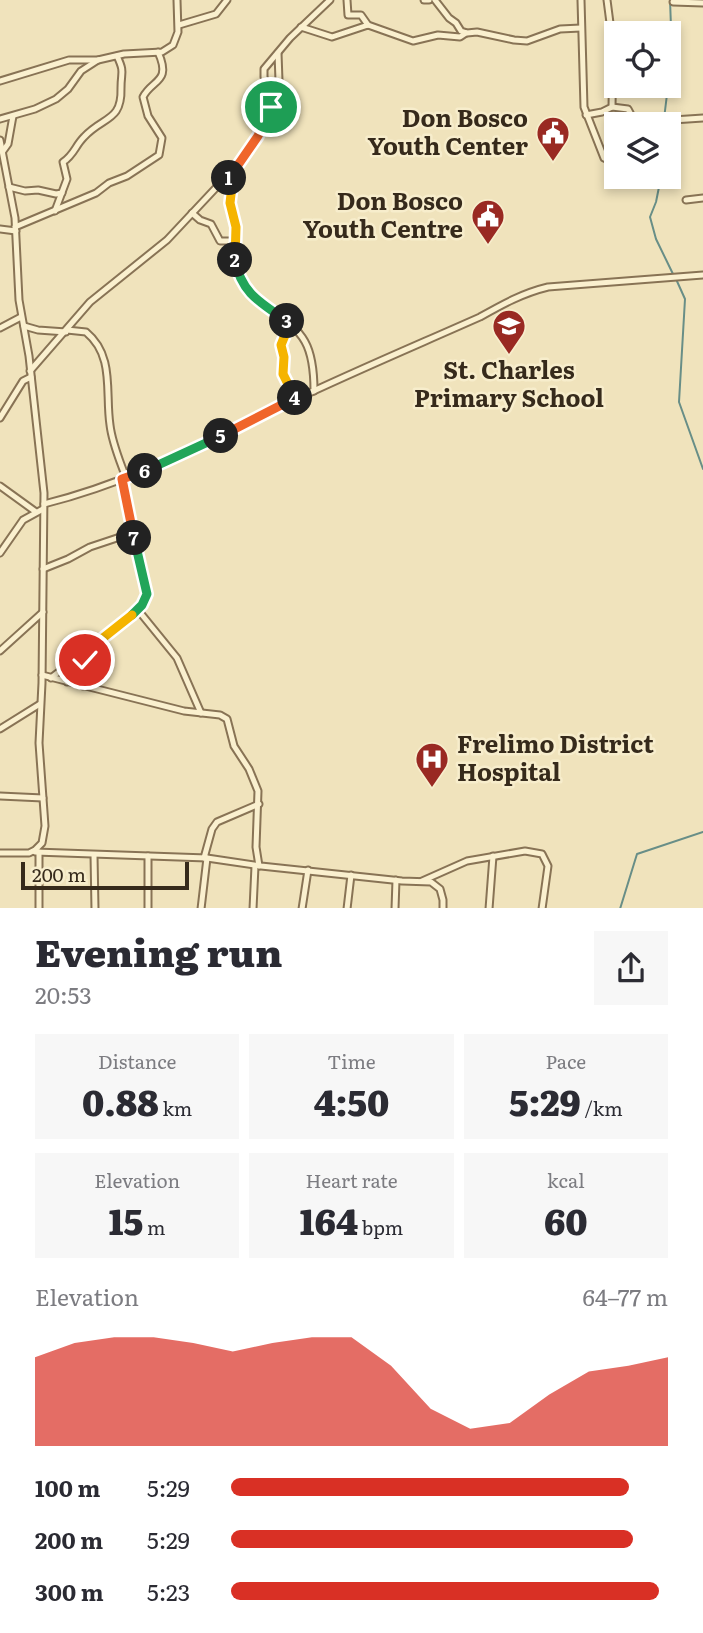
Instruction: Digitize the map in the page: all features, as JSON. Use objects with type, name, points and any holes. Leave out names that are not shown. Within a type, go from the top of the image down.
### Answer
[{"type":"street","points":[[0,81],[69,60],[98,60],[117,55],[163,52],[173,45],[179,25],[177,0]]},
{"type":"street","points":[[179,25],[211,16],[222,8],[227,0]]},
{"type":"street","points":[[0,418],[23,381],[96,296],[149,256],[228,176],[255,140],[268,117],[271,96],[264,69],[301,27],[330,0]]},
{"type":"street","points":[[346,0],[349,16],[361,15],[369,24],[413,41],[438,35],[460,37],[466,33],[527,40],[560,29],[581,28]]},
{"type":"street","points":[[436,0],[449,18],[466,33]]},
{"type":"street","points":[[581,0],[583,101],[604,158]]},
{"type":"street","points":[[607,0],[610,21]]},
{"type":"street","points":[[673,2],[703,3]]},
{"type":"street","points":[[301,27],[331,37],[369,24]]},
{"type":"street","points":[[0,229],[15,229],[96,193],[159,155],[162,138],[148,117],[143,97],[161,78],[162,66],[158,52]]},
{"type":"street","points":[[271,96],[279,81],[278,53]]},
{"type":"street","points":[[55,211],[67,179],[63,162],[73,155],[83,137],[113,116],[120,107],[124,71],[117,55]]},
{"type":"street","points":[[0,119],[13,117],[56,99],[68,89],[81,71],[98,60]]},
{"type":"street","points":[[612,98],[612,107]]},
{"type":"street","points":[[586,115],[602,113],[612,107],[628,109],[630,112]]},
{"type":"street","points":[[3,151],[8,144],[13,117]]},
{"type":"street","points":[[681,119],[703,118]]},
{"type":"street","points":[[0,140],[15,229],[21,317],[31,374],[43,506],[39,743],[44,836],[35,852],[39,908]]},
{"type":"street","points":[[228,176],[232,186],[230,197],[236,227],[234,258],[241,281],[253,296],[290,323],[299,333],[313,357],[314,391]]},
{"type":"street","points":[[9,187],[25,191],[61,193]]},
{"type":"street","points":[[685,200],[703,198]]},
{"type":"street","points":[[192,213],[200,220],[210,222],[220,241],[229,241],[235,247]]},
{"type":"street","points":[[0,552],[23,520],[43,506],[170,461],[295,399],[480,317],[533,290],[703,275]]},
{"type":"street","points":[[0,328],[21,317]]},
{"type":"street","points":[[0,321],[7,325]]},
{"type":"street","points":[[290,323],[281,342],[283,370],[295,399]]},
{"type":"street","points":[[24,326],[38,330],[86,332],[102,351],[107,374],[110,428],[124,479],[132,533],[147,594],[138,610],[51,678]]},
{"type":"street","points":[[0,486],[36,512]]},
{"type":"street","points":[[43,569],[90,547],[132,533]]},
{"type":"street","points":[[138,610],[177,658],[201,713]]},
{"type":"street","points":[[0,651],[43,612]]},
{"type":"street","points":[[67,682],[84,662],[84,653]]},
{"type":"street","points":[[83,686],[102,669]]},
{"type":"street","points":[[42,676],[184,711],[220,715],[227,719],[234,746],[255,780],[259,804],[253,908]]},
{"type":"street","points":[[0,729],[40,704]]},
{"type":"street","points":[[0,796],[43,798]]},
{"type":"street","points":[[201,908],[212,829],[217,822],[259,804]]},
{"type":"street","points":[[422,881],[467,861],[525,851],[542,854],[548,866],[542,908]]},
{"type":"street","points":[[0,853],[206,858],[257,866],[422,881],[437,885],[442,892],[443,908]]},
{"type":"street","points":[[94,855],[95,908]]},
{"type":"street","points":[[148,856],[148,908]]},
{"type":"street","points":[[489,908],[493,856]]},
{"type":"street","points":[[302,908],[308,870]]},
{"type":"street","points":[[346,908],[351,875]]},
{"type":"street","points":[[395,908],[396,880]]},
{"type":"waterway","points":[[670,0],[671,21]]},
{"type":"waterway","points":[[665,112],[667,98]]},
{"type":"waterway","points":[[659,189],[650,217],[656,239],[673,274]]},
{"type":"waterway","points":[[676,279],[685,299],[679,402],[703,469]]},
{"type":"waterway","points":[[620,908],[637,854],[703,832]]},
{"type":"place","name":"Don Bosco Youth Center","points":[[553,163]]},
{"type":"place","name":"Don Bosco Youth Centre","points":[[488,246]]},
{"type":"place","name":"St. Charles Primary School","points":[[509,356]]},
{"type":"place","name":"Frelimo District Hospital","points":[[432,789]]},
{"type":"route","points":[[85,660],[84,653],[138,610],[147,594],[122,479],[170,461],[295,399],[283,374],[284,357],[281,348],[290,323],[248,292],[237,274],[234,258],[236,227],[230,203],[232,186],[228,176],[258,136],[271,107]]}]
